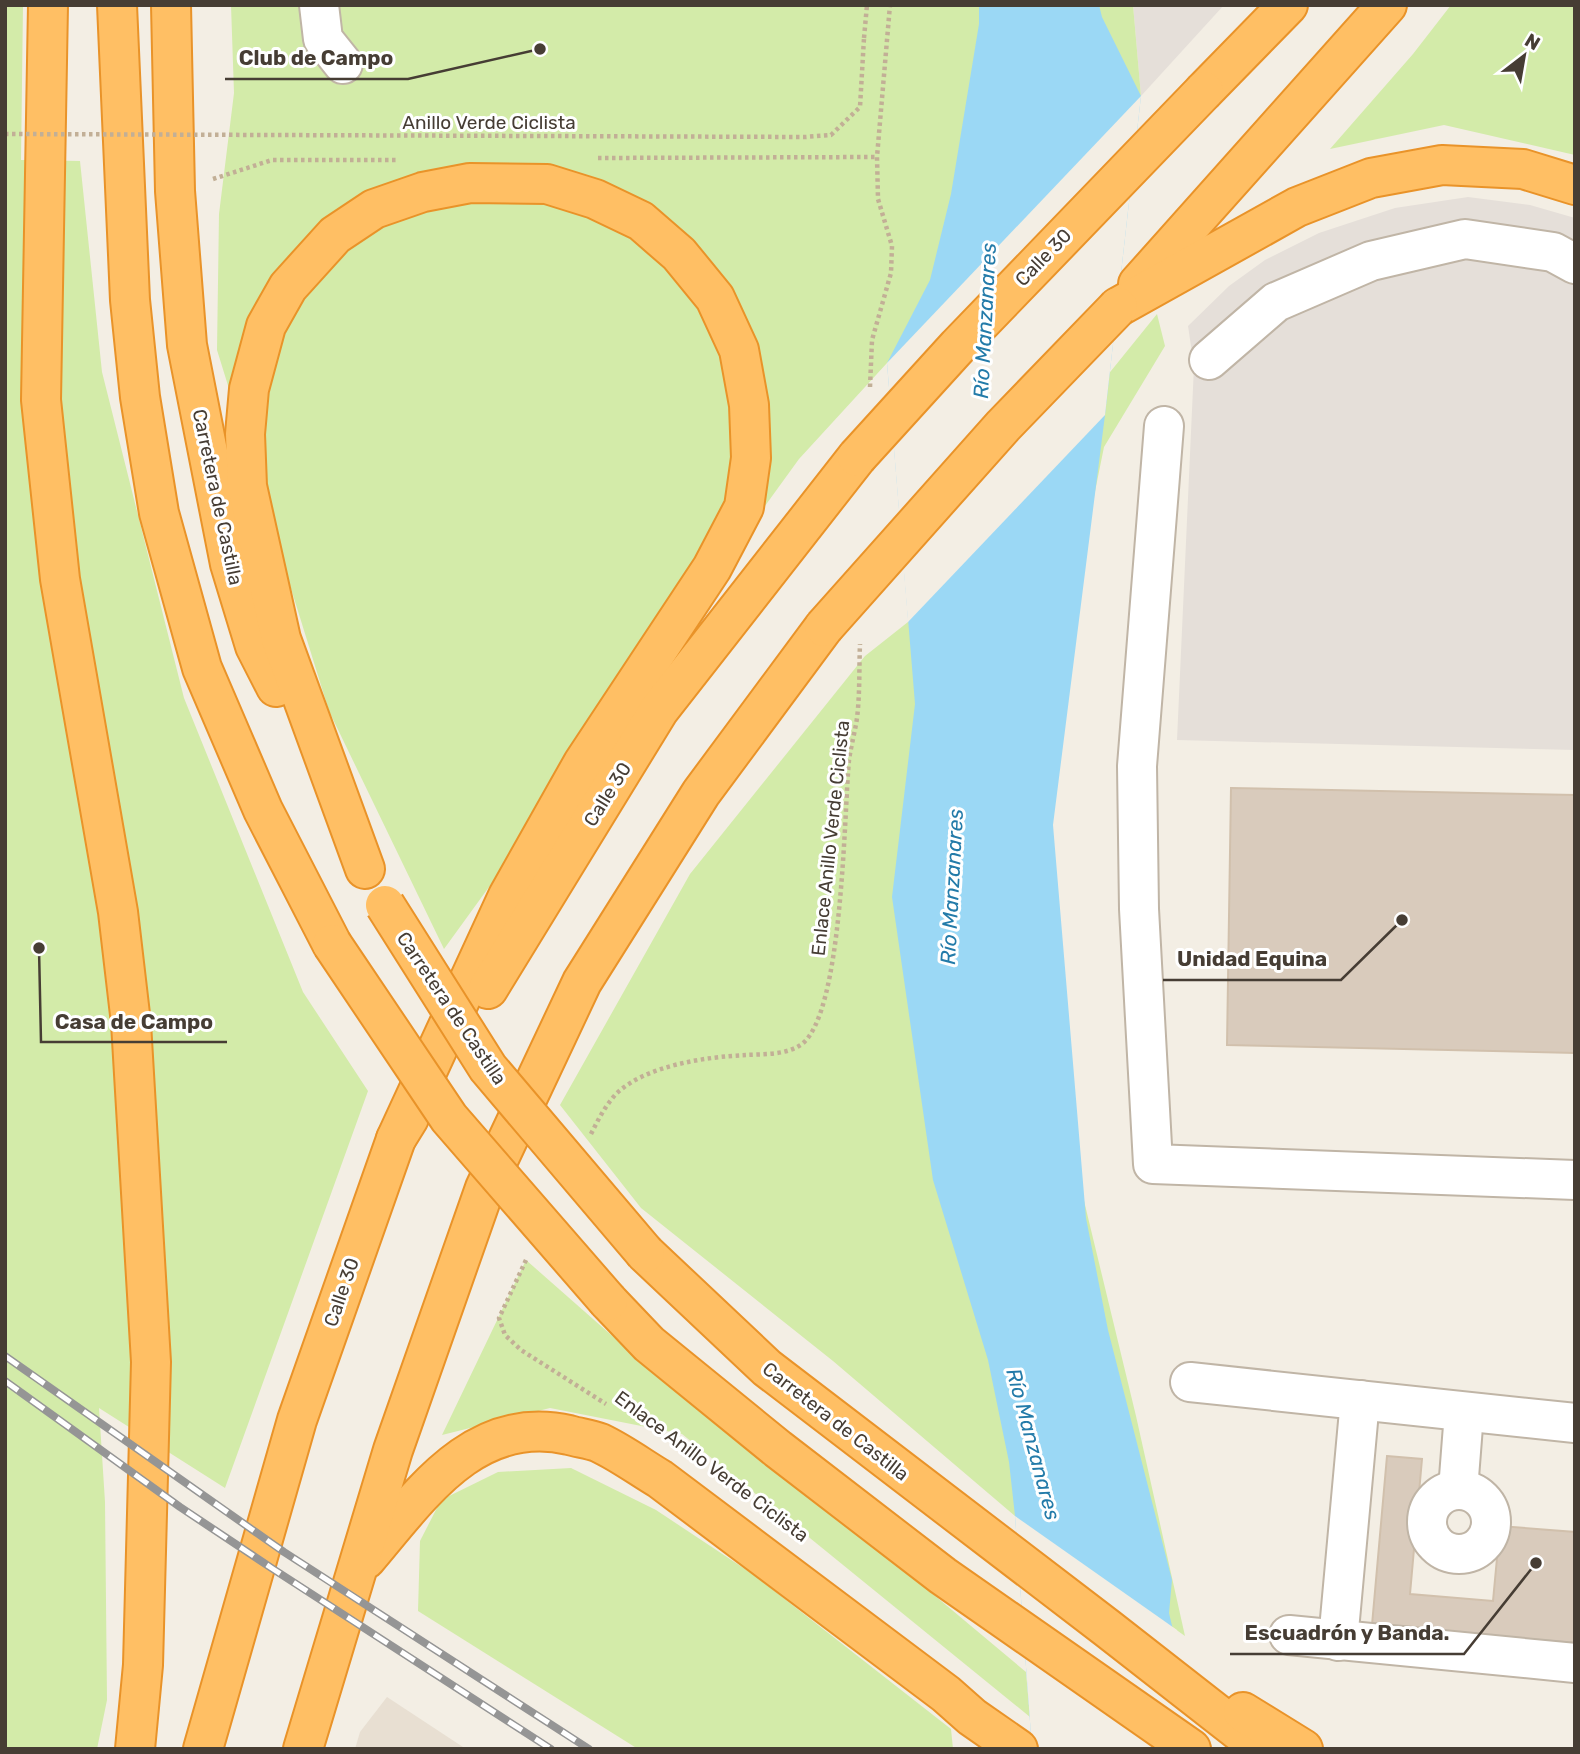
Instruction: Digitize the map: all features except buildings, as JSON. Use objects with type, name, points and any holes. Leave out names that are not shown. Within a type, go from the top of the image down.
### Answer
[{"type":"highway","points":[[48,5],[41,400],[60,579],[99,796],[131,1023],[150,1362],[143,1665],[135,1749]]},
{"type":"highway","points":[[117,5],[130,300],[140,397],[159,513],[202,668],[263,810],[331,944],[449,1118],[608,1301],[649,1344],[778,1449],[943,1576],[1191,1749]]},
{"type":"highway","name":"Carretera de Castilla","points":[[171,5],[175,191],[187,345],[230,564],[255,646],[384,905],[488,1068],[645,1253],[766,1368],[1262,1749]]},
{"type":"highway","name":"Calle 30","points":[[203,1749],[297,1420],[396,1139],[659,710],[857,457],[958,345],[1288,5]]},
{"type":"highway","points":[[303,1749],[393,1450],[485,1188],[582,982],[701,793],[824,627],[1003,426],[1118,307],[1387,5]]},
{"type":"highway","points":[[1118,307],[1297,207],[1371,178],[1442,165],[1524,169],[1575,186]]},
{"type":"highway","points":[[365,869],[281,639],[247,486],[245,434],[249,389],[265,326],[288,287],[335,235],[374,209],[424,192],[470,183],[547,184],[595,199],[641,221],[679,254],[715,298],[739,351],[749,405],[751,458],[744,507],[712,568],[583,763],[508,896],[396,1139]]},
{"type":"highway","points":[[358,1569],[429,1485],[459,1458],[491,1440],[527,1431],[558,1433],[598,1442],[660,1479],[946,1694],[972,1717],[1018,1749]]},
{"type":"highway","points":[[1107,1628],[1303,1749]]},
{"type":"highway","points":[[1127,1706],[1172,1749]]},
{"type":"lane","points":[[319,5],[323,39],[343,64]]},
{"type":"lane","points":[[1209,360],[1276,302],[1371,261],[1465,240],[1553,252],[1575,264]]},
{"type":"lane","points":[[1164,426],[1137,766],[1139,909],[1153,1164],[1575,1180]]},
{"type":"lane","points":[[1190,1382],[1575,1423]]},
{"type":"lane","points":[[1338,1641],[1360,1400]]},
{"type":"lane","points":[[1458,1490],[1464,1413]]},
{"type":"lane","points":[[1289,1635],[1575,1663]]},
{"type":"path","name":"Anillo Verde Ciclista","points":[[5,134],[831,135],[860,107],[867,5]]},
{"type":"path","points":[[870,393],[872,340],[891,273],[892,246],[878,199],[877,157],[890,5]]},
{"type":"path","name":"Enlace Anillo Verde Ciclista","points":[[591,1135],[603,1110],[617,1093],[650,1072],[719,1057],[778,1053],[802,1044],[816,1026],[825,999],[839,915],[849,758],[857,716],[860,635]]},
{"type":"path","name":"Enlace Anillo Verde Ciclista","points":[[528,1257],[499,1318],[505,1335],[521,1350],[611,1407]]},
{"type":"shaded area","points":[[1133,5],[1224,5],[1141,96]]},
{"type":"shaded area","points":[[1468,197],[1530,205],[1575,218],[1575,750],[1177,740],[1194,366],[1188,326],[1229,286],[1265,260],[1319,233],[1395,208]]},
{"type":"shaded area","points":[[387,1697],[466,1749],[355,1749],[360,1732]]},
{"type":"green space","points":[[5,5],[23,5],[21,160],[80,161],[102,372],[184,698],[303,992],[368,1091],[225,1488],[99,1408],[105,1502],[107,1700],[97,1749],[5,1749]]},
{"type":"green space","points":[[231,5],[1133,5],[1141,96],[799,459],[444,949],[329,711],[217,350],[219,214],[234,93]]},
{"type":"green space","points":[[1451,5],[1575,5],[1575,155],[1444,125],[1330,149],[1413,54]]},
{"type":"green space","points":[[1157,314],[1165,346],[1104,447],[1072,605],[1042,843],[1078,1176],[1136,1416],[1185,1636],[1015,1516],[833,1361],[641,1208],[560,1105],[690,874],[865,656],[908,622]]},
{"type":"green space","points":[[526,1260],[643,1363],[781,1467],[1026,1672],[1030,1717],[682,1434],[550,1408],[442,1435]]},
{"type":"green space","points":[[571,1468],[656,1510],[754,1575],[951,1729],[953,1749],[638,1749],[418,1611],[420,1541],[441,1500],[498,1472]]},
{"type":"water","name":"Río Manzanares","points":[[979,5],[1099,5],[1102,17],[1141,96],[1105,415],[1053,825],[1086,1218],[1108,1330],[1172,1580],[1169,1613],[1201,1749],[1032,1749],[1009,1462],[988,1360],[933,1180],[892,897],[915,704],[887,363],[930,280],[951,194],[979,24]]},
{"type":"pier","points":[[1141,96],[1105,415],[908,622],[887,363]]},
{"type":"pier","points":[[1015,1516],[1177,1630],[1205,1749],[1032,1749]]},
{"type":"railway","points":[[5,1356],[284,1552],[589,1749]]},
{"type":"railway","points":[[5,1381],[180,1507],[551,1749]]},
{"type":"place","name":"Club de Campo","points":[[540,49]]},
{"type":"place","name":"Unidad Equina","points":[[1402,920]]},
{"type":"place","name":"Casa de Campo","points":[[39,948]]},
{"type":"place","name":"Escuadrón y Banda.","points":[[1536,1563]]}]
